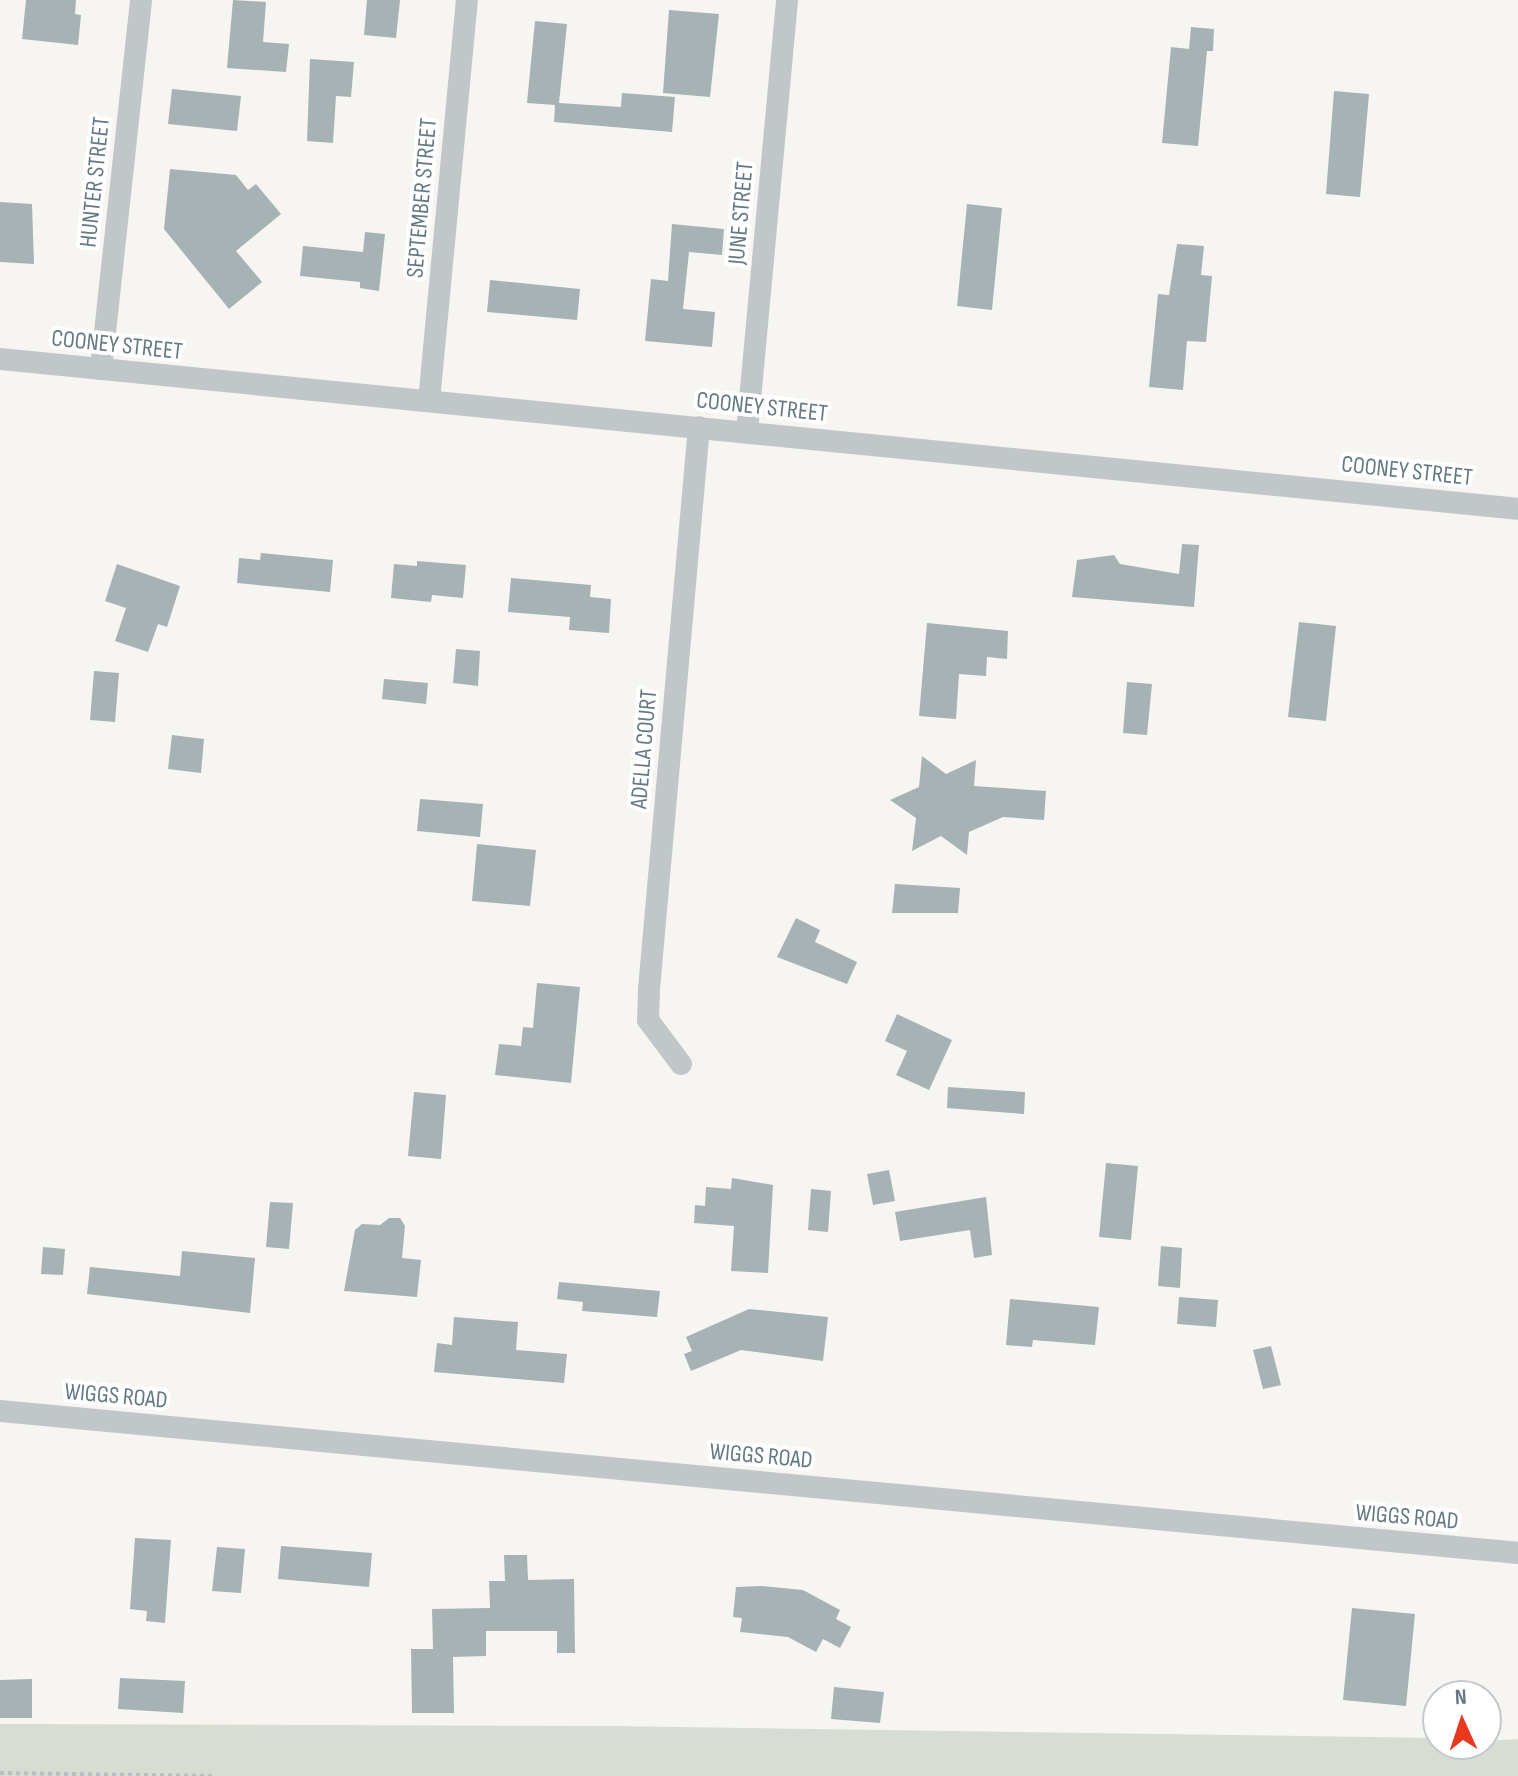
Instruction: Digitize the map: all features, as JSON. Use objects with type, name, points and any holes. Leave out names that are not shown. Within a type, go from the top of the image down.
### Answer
[{"type":"street","name":"HUNTER STREET","points":[[101,369],[141,0]]},
{"type":"street","name":"SEPTEMBER STREET","points":[[429,401],[467,0]]},
{"type":"street","name":"JUNE STREET","points":[[747,432],[787,0]]},
{"type":"street","name":"COONEY STREET","points":[[0,359],[1518,509]]},
{"type":"street","name":"ADELLA COURT","points":[[681,1064],[648,1020],[699,427]]},
{"type":"street","name":"WIGGS ROAD","points":[[0,1411],[1518,1553]]},
{"type":"path","points":[[0,1773],[215,1776]]},
{"type":"shaded area","points":[[0,1724],[610,1726],[1422,1738],[1422,1760],[1502,1760],[1502,1740],[1518,1739],[1518,1776],[0,1776]]},
{"type":"building","points":[[26,0],[76,0],[75,14],[81,15],[78,45],[22,39]]},
{"type":"building","points":[[233,0],[266,2],[263,42],[289,44],[286,72],[227,68]]},
{"type":"building","points":[[367,0],[400,0],[396,38],[364,35]]},
{"type":"building","points":[[669,10],[719,14],[710,97],[663,93]]},
{"type":"building","points":[[535,21],[567,24],[559,103],[621,107],[622,93],[675,97],[672,132],[554,122],[555,105],[527,103]]},
{"type":"building","points":[[1191,27],[1214,29],[1213,51],[1207,51],[1198,146],[1162,143],[1171,47],[1189,49]]},
{"type":"building","points":[[310,59],[354,62],[351,97],[336,96],[333,143],[307,141]]},
{"type":"building","points":[[172,89],[241,96],[237,131],[168,124]]},
{"type":"building","points":[[1334,91],[1369,94],[1360,197],[1326,194]]},
{"type":"building","points":[[170,169],[236,175],[248,190],[256,184],[281,214],[236,251],[262,282],[229,309],[164,229]]},
{"type":"building","points":[[0,202],[32,204],[34,264],[0,262]]},
{"type":"building","points":[[967,204],[1002,208],[992,310],[957,306]]},
{"type":"building","points":[[672,224],[724,229],[722,255],[689,252],[683,309],[715,312],[712,347],[645,341],[651,279],[668,281]]},
{"type":"building","points":[[365,232],[385,234],[379,291],[360,288],[360,282],[300,276],[303,246],[363,252]]},
{"type":"building","points":[[1177,244],[1204,246],[1201,275],[1212,276],[1206,342],[1187,341],[1183,390],[1149,387],[1158,294],[1169,295]]},
{"type":"building","points":[[490,280],[580,289],[577,320],[487,312]]},
{"type":"building","points":[[1182,544],[1199,545],[1194,607],[1072,597],[1077,560],[1114,555],[1120,564],[1179,574]]},
{"type":"building","points":[[261,553],[333,560],[330,592],[237,583],[239,558],[260,560]]},
{"type":"building","points":[[417,561],[466,565],[463,598],[432,595],[431,602],[391,598],[394,564],[417,566]]},
{"type":"building","points":[[117,564],[180,586],[167,627],[158,624],[148,652],[115,641],[126,608],[105,601]]},
{"type":"building","points":[[511,578],[591,585],[590,597],[611,599],[609,633],[569,630],[570,617],[508,612]]},
{"type":"building","points":[[1299,622],[1336,626],[1326,721],[1288,717]]},
{"type":"building","points":[[927,623],[1008,631],[1007,659],[987,657],[986,676],[959,674],[956,719],[919,716]]},
{"type":"building","points":[[456,649],[480,651],[478,686],[453,683]]},
{"type":"building","points":[[94,671],[119,673],[115,722],[90,720]]},
{"type":"building","points":[[384,679],[428,683],[426,704],[382,699]]},
{"type":"building","points":[[1127,682],[1152,684],[1147,735],[1123,733]]},
{"type":"building","points":[[172,735],[204,739],[201,773],[168,769]]},
{"type":"building","points":[[922,756],[946,774],[976,760],[974,786],[1046,791],[1044,820],[1003,817],[969,832],[967,855],[941,836],[912,851],[916,818],[890,800],[919,787]]},
{"type":"building","points":[[420,799],[483,804],[480,837],[417,831]]},
{"type":"building","points":[[477,844],[536,850],[530,906],[472,901]]},
{"type":"building","points":[[895,884],[960,888],[958,913],[892,913]]},
{"type":"building","points":[[796,918],[820,930],[815,942],[857,962],[847,984],[777,957]]},
{"type":"building","points":[[537,983],[580,987],[571,1083],[495,1075],[499,1044],[521,1046],[523,1027],[533,1028]]},
{"type":"building","points":[[897,1014],[952,1040],[929,1090],[896,1075],[907,1051],[885,1041]]},
{"type":"building","points":[[948,1087],[1025,1092],[1024,1114],[947,1108]]},
{"type":"building","points":[[414,1092],[446,1095],[441,1159],[408,1156]]},
{"type":"building","points":[[1106,1163],[1138,1166],[1131,1240],[1099,1237]]},
{"type":"building","points":[[889,1170],[895,1201],[873,1205],[867,1174]]},
{"type":"building","points":[[732,1178],[773,1185],[768,1273],[731,1271],[734,1226],[694,1223],[695,1205],[705,1206],[706,1187],[731,1189]]},
{"type":"building","points":[[811,1189],[831,1191],[828,1232],[808,1230]]},
{"type":"building","points":[[986,1197],[992,1255],[974,1258],[970,1230],[900,1241],[895,1212]]},
{"type":"building","points":[[270,1202],[293,1203],[289,1249],[266,1247]]},
{"type":"building","points":[[389,1218],[400,1218],[405,1226],[402,1258],[421,1260],[417,1297],[344,1291],[355,1230],[362,1224],[380,1225]]},
{"type":"building","points":[[1161,1246],[1182,1248],[1180,1288],[1158,1286]]},
{"type":"building","points":[[43,1247],[65,1249],[63,1275],[41,1274]]},
{"type":"building","points":[[182,1251],[255,1258],[250,1313],[87,1294],[90,1267],[180,1276]]},
{"type":"building","points":[[559,1282],[660,1291],[657,1317],[582,1311],[583,1302],[557,1299]]},
{"type":"building","points":[[1179,1297],[1218,1300],[1216,1327],[1177,1324]]},
{"type":"building","points":[[1010,1299],[1099,1307],[1095,1345],[1033,1340],[1032,1347],[1006,1345]]},
{"type":"building","points":[[749,1309],[828,1317],[823,1361],[741,1350],[691,1371],[684,1354],[692,1351],[686,1337]]},
{"type":"building","points":[[454,1317],[518,1322],[516,1350],[567,1354],[564,1383],[434,1372],[437,1343],[452,1345]]},
{"type":"building","points":[[1271,1346],[1281,1385],[1263,1389],[1253,1350]]},
{"type":"building","points":[[135,1538],[171,1540],[165,1623],[146,1621],[147,1611],[130,1609]]},
{"type":"building","points":[[281,1546],[372,1553],[369,1587],[278,1579]]},
{"type":"building","points":[[217,1547],[245,1549],[241,1593],[212,1591]]},
{"type":"building","points":[[504,1555],[527,1555],[528,1580],[574,1579],[575,1653],[557,1653],[557,1631],[486,1631],[486,1656],[453,1657],[454,1713],[412,1713],[411,1649],[433,1649],[432,1609],[490,1608],[489,1581],[505,1581]]},
{"type":"building","points":[[736,1587],[803,1590],[840,1610],[836,1619],[851,1627],[840,1648],[823,1639],[816,1652],[788,1637],[740,1632],[742,1618],[733,1617]]},
{"type":"building","points":[[1352,1608],[1415,1614],[1406,1706],[1343,1700]]},
{"type":"building","points":[[120,1678],[185,1681],[183,1713],[118,1709]]},
{"type":"building","points":[[32,1679],[32,1718],[0,1718],[0,1680]]},
{"type":"building","points":[[834,1687],[884,1692],[880,1723],[831,1719]]}]
